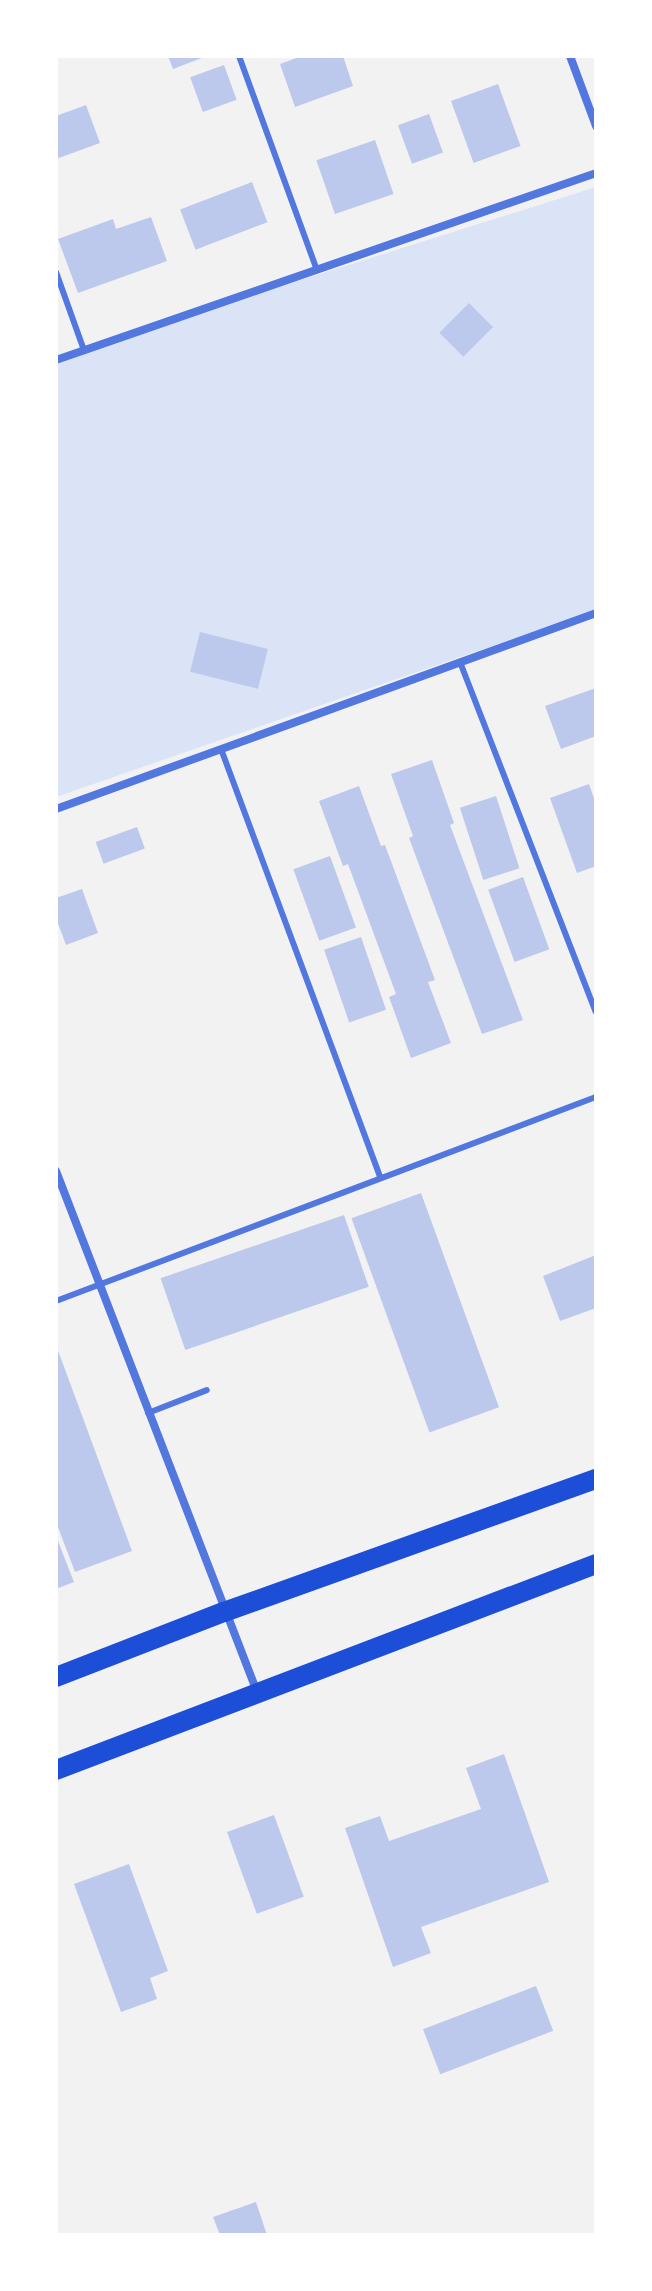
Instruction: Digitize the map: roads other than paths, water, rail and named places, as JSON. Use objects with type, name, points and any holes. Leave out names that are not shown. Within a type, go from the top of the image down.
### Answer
[{"type":"main road","points":[[56,1677],[224,1612],[596,1479]]},
{"type":"main road","points":[[56,1770],[596,1564]]},
{"type":"street","points":[[570,56],[596,126]]},
{"type":"street","points":[[56,360],[596,173]]},
{"type":"street","points":[[56,809],[596,613]]},
{"type":"street","points":[[56,1171],[257,1692]]},
{"type":"lane","points":[[239,56],[317,270]]},
{"type":"lane","points":[[56,272],[84,350]]},
{"type":"lane","points":[[460,662],[596,1012]]},
{"type":"lane","points":[[221,749],[380,1176]]},
{"type":"lane","points":[[56,1301],[380,1176],[596,1097]]},
{"type":"lane","points":[[148,1413],[207,1390]]}]
